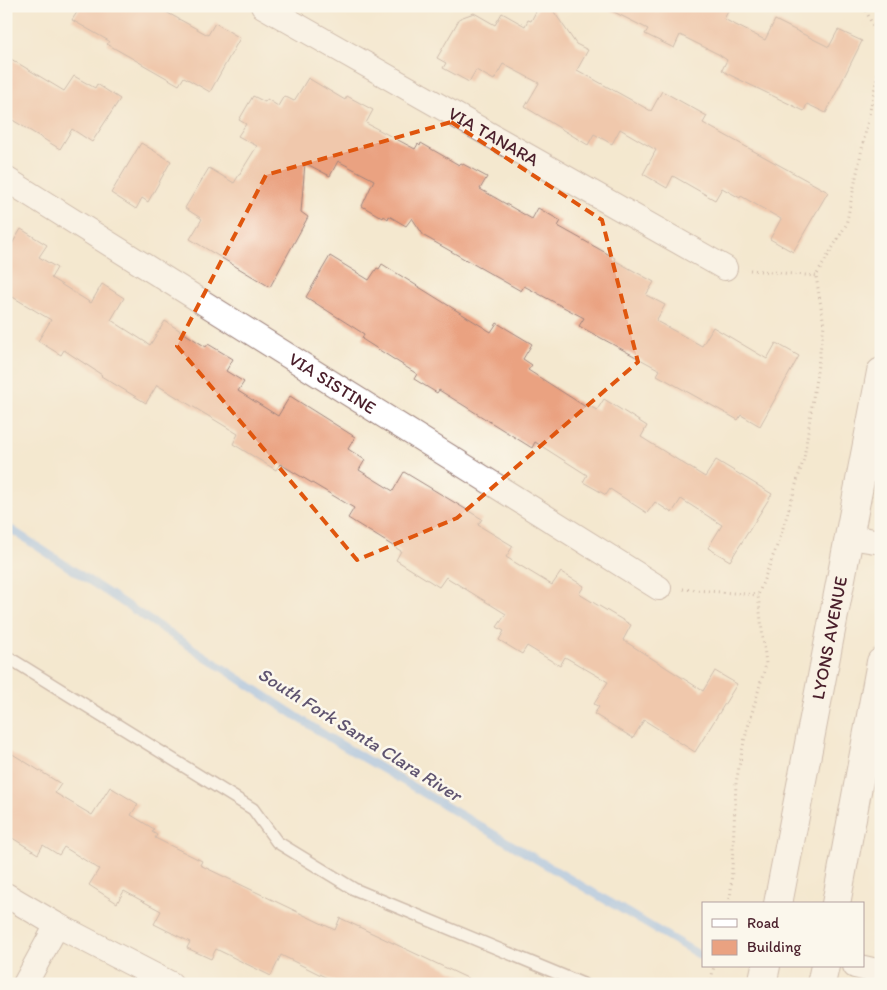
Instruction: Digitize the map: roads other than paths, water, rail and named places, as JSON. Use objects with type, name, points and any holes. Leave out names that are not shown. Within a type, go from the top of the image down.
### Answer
[{"type":"main road","name":"LYONS AVENUE","points":[[778,902],[881,372]]},
{"type":"main road","points":[[837,902],[871,770],[880,670]]},
{"type":"main road","points":[[762,984],[766,968]]},
{"type":"main road","points":[[821,984],[825,968]]},
{"type":"street","name":"VIA TANARA","points":[[263,6],[725,268]]},
{"type":"street","name":"VIA SISTINE","points":[[6,179],[660,588]]},
{"type":"street","points":[[850,537],[881,542]]},
{"type":"street","points":[[6,895],[57,926],[171,984]]},
{"type":"street","points":[[25,984],[57,926]]},
{"type":"street","points":[[864,968],[881,972]]},
{"type":"lane","points":[[6,656],[253,809],[277,842],[354,889],[583,984]]},
{"type":"waterway","name":"South Fork Santa Clara River","points":[[6,526],[328,737],[702,956]]}]
